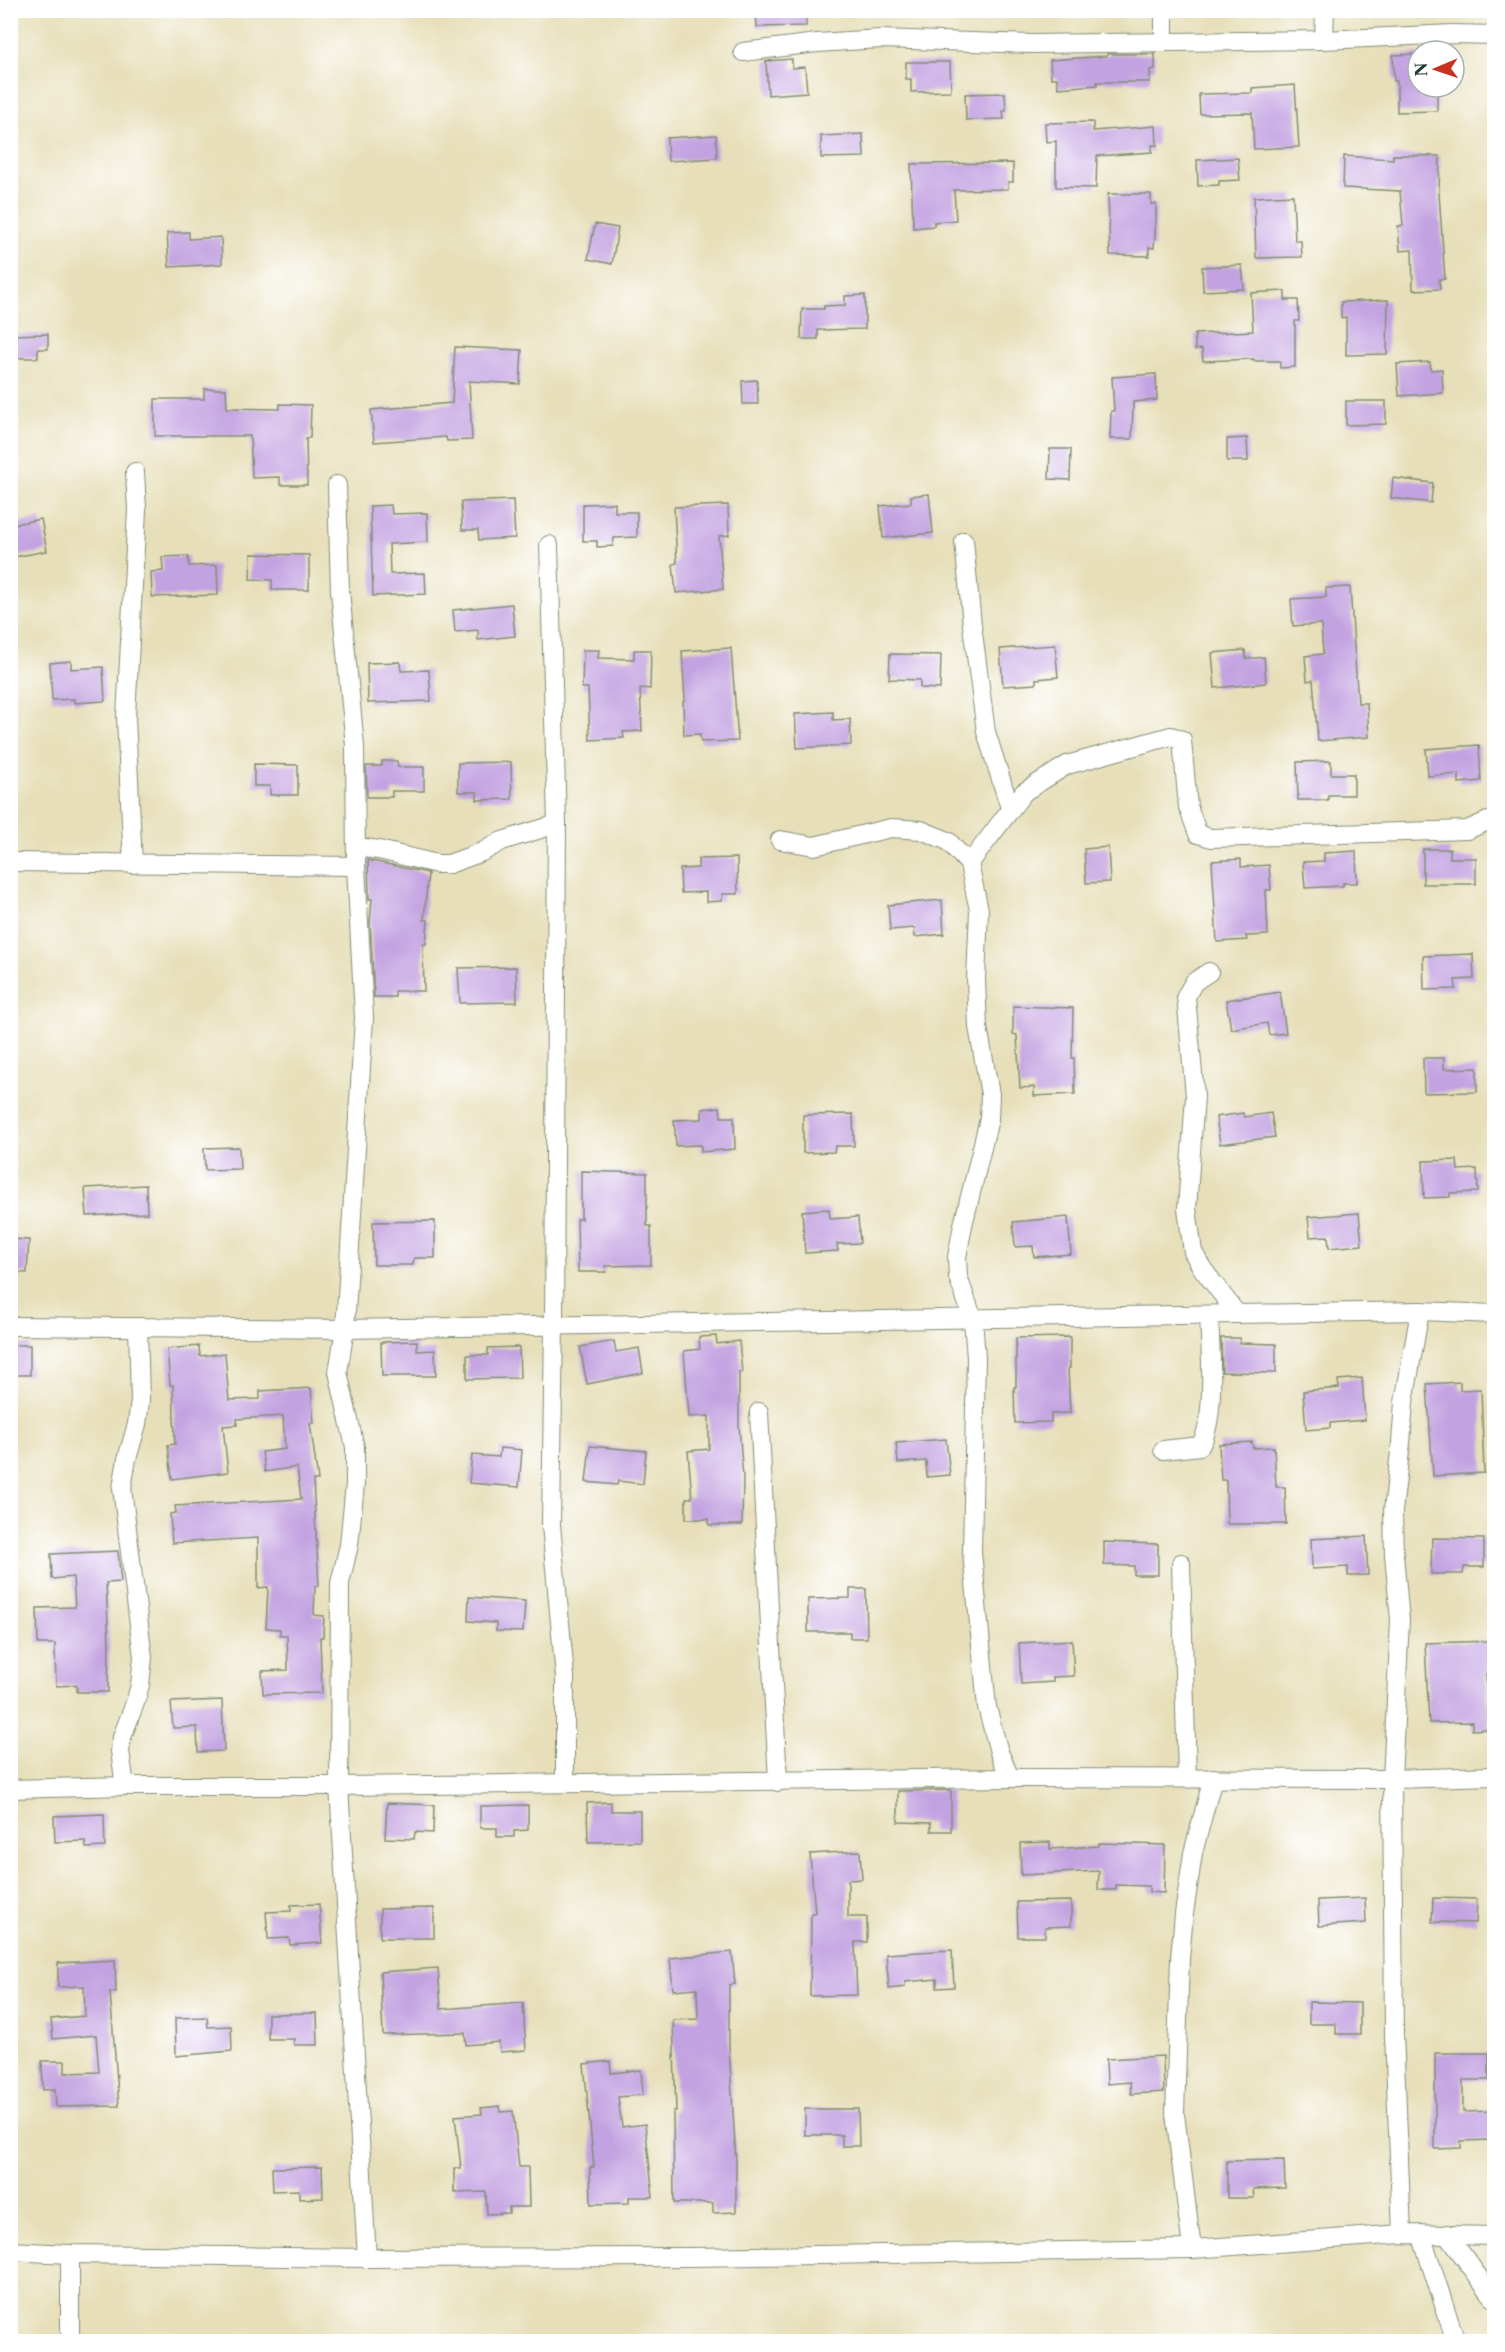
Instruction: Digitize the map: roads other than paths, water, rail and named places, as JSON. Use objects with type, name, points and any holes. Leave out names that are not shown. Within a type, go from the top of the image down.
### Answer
[{"type":"street","points":[[1164,10],[1164,42]]},
{"type":"street","points":[[1324,40],[1325,10]]},
{"type":"street","points":[[743,52],[816,43],[880,39],[1032,44],[1494,35]]},
{"type":"street","points":[[133,864],[126,717],[137,510],[135,472]]},
{"type":"street","points":[[337,485],[340,591],[354,746],[356,866],[364,1018],[345,1329],[338,1372],[355,1447],[355,1484],[349,1545],[340,1582],[339,1786],[367,2258]]},
{"type":"street","points":[[964,541],[986,732],[1010,808]]},
{"type":"street","points":[[549,545],[557,824],[551,1525],[565,1677],[565,1782]]},
{"type":"street","points":[[969,864],[1024,792],[1067,765],[1171,736],[1182,740],[1188,807],[1198,834],[1211,838],[1467,830],[1488,821],[1494,821]]},
{"type":"street","points":[[357,847],[437,864],[449,864],[482,852],[502,841],[557,824]]},
{"type":"street","points":[[780,840],[814,846],[891,828],[921,830],[948,841],[969,864],[979,910],[976,979],[978,1026],[990,1094],[989,1119],[957,1257],[958,1277],[974,1319],[976,1358],[972,1552],[987,1707],[999,1752],[1010,1778]]},
{"type":"street","points":[[10,862],[356,866]]},
{"type":"street","points":[[1209,972],[1194,982],[1186,996],[1195,1096],[1187,1209],[1193,1252],[1202,1268],[1237,1314]]},
{"type":"street","points":[[1402,2234],[1394,2034],[1392,1779],[1400,1620],[1393,1511],[1404,1402],[1420,1311]]},
{"type":"street","points":[[10,1326],[345,1329],[1420,1311],[1494,1314]]},
{"type":"street","points":[[1163,1450],[1200,1446],[1207,1433],[1211,1393],[1209,1315]]},
{"type":"street","points":[[125,1786],[120,1751],[122,1737],[140,1685],[143,1657],[122,1488],[140,1401],[138,1327]]},
{"type":"street","points":[[759,1413],[778,1782]]},
{"type":"street","points":[[1181,1563],[1187,1778]]},
{"type":"street","points":[[10,1789],[1010,1778],[1392,1779],[1494,1776]]},
{"type":"street","points":[[1192,2248],[1174,2114],[1180,1958],[1193,1853],[1213,1778]]},
{"type":"street","points":[[10,2251],[70,2254],[367,2258],[692,2257],[1192,2248],[1402,2234],[1494,2236]]},
{"type":"street","points":[[1421,2234],[1456,2342]]},
{"type":"street","points":[[1447,2234],[1494,2298]]},
{"type":"street","points":[[70,2254],[70,2342]]}]
